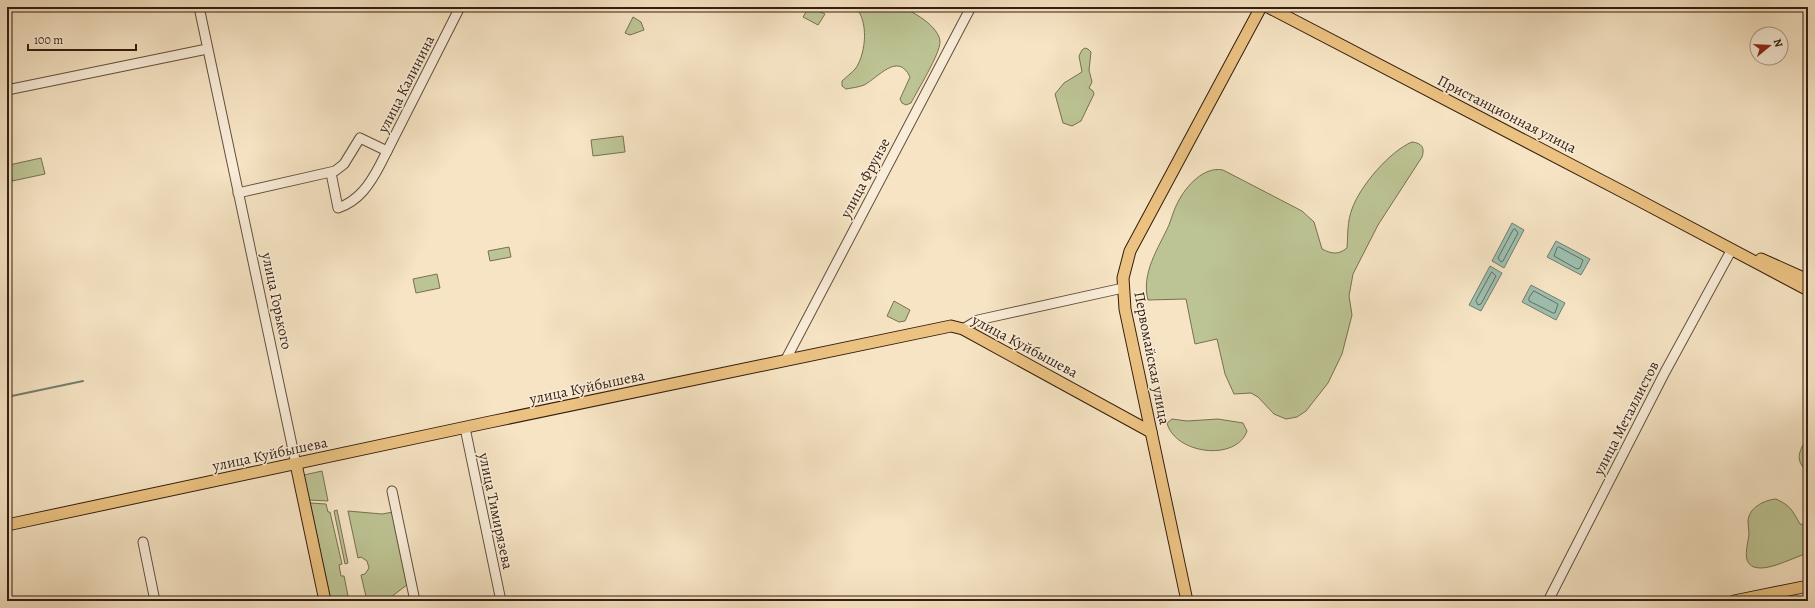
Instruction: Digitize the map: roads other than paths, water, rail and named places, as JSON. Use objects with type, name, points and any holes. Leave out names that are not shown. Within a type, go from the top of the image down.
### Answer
[{"type":"main road","name":"Первомайская улица","points":[[1187,601],[1125,309],[1123,288],[1124,268],[1130,251],[1261,7]]},
{"type":"main road","name":"Пристанционная улица","points":[[1268,7],[1808,290]]},
{"type":"main road","name":"Пристанционная улица","points":[[1732,249],[1775,264],[1808,280]]},
{"type":"main road","name":"улица Куйбышева","points":[[7,525],[951,326],[963,329],[1151,432]]},
{"type":"main road","name":"улица Горького","points":[[296,464],[325,601]]},
{"type":"main road","points":[[1734,601],[1808,586]]},
{"type":"street","name":"улица Горького","points":[[199,7],[296,464]]},
{"type":"street","name":"улица Калинина","points":[[331,173],[338,208],[354,200],[365,190],[387,151],[460,7]]},
{"type":"street","name":"улица Фрунзе","points":[[785,361],[971,7]]},
{"type":"street","points":[[7,90],[207,49]]},
{"type":"street","name":"улица Калинина","points":[[238,193],[331,173],[344,164],[360,138],[387,151]]},
{"type":"street","name":"улица Металлистов","points":[[1548,601],[1662,378],[1732,249]]},
{"type":"street","points":[[963,329],[978,320],[1123,288]]},
{"type":"street","name":"улица Тимирязева","points":[[465,428],[501,601]]},
{"type":"street","points":[[392,491],[415,601]]},
{"type":"street","points":[[143,542],[155,601]]},
{"type":"water","points":[[1512,223],[1524,230],[1504,268],[1492,261]]},
{"type":"water","points":[[1556,241],[1590,259],[1581,275],[1547,257]]},
{"type":"water","points":[[1490,266],[1502,273],[1481,311],[1469,305]]},
{"type":"water","points":[[1531,285],[1565,303],[1556,320],[1522,302]]},
{"type":"waterway","points":[[7,397],[83,381]]}]
